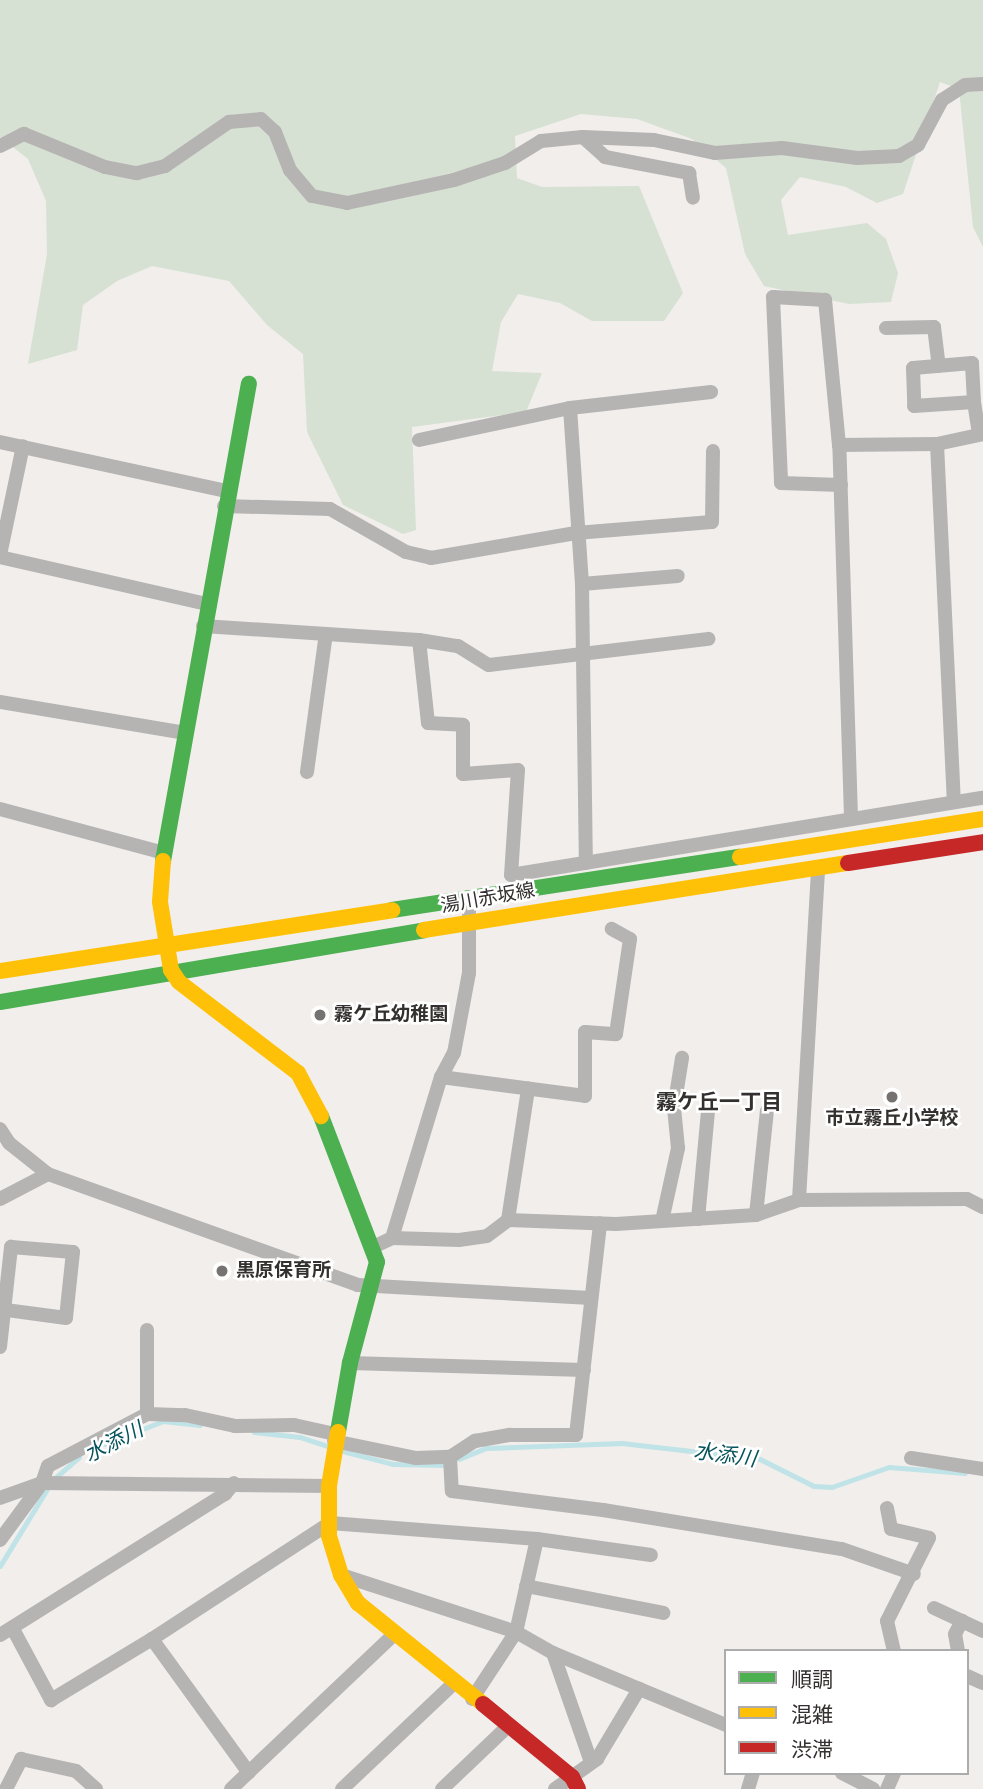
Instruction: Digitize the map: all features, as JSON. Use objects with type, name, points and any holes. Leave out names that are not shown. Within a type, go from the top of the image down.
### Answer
[{"type":"main road","points":[[249,384],[225,499],[164,853],[160,902],[172,970],[179,982],[298,1073],[332,1137],[373,1247],[375,1283],[350,1363],[334,1437],[329,1486],[330,1523],[341,1575],[358,1603],[393,1635],[575,1783]]},
{"type":"main road","name":"湯川赤坂線","points":[[0,971],[983,819]]},
{"type":"main road","name":"湯川赤坂線","points":[[0,1002],[172,970],[983,842]]},
{"type":"street","points":[[0,146],[24,134],[105,167],[137,173],[165,166],[229,122],[261,119],[275,132],[290,170],[313,196],[347,203],[454,180],[505,163],[541,141],[583,137],[654,140],[715,153],[782,148],[857,158],[899,156],[918,145],[942,100],[965,85],[983,84]]},
{"type":"street","points":[[583,137],[604,157],[689,173],[693,198]]},
{"type":"street","points":[[841,485],[781,483],[774,297],[825,300],[839,445],[841,485],[851,817]]},
{"type":"street","points":[[886,328],[934,327],[940,366]]},
{"type":"street","points":[[839,445],[937,444],[981,434],[974,402],[972,363],[913,368],[914,406],[974,402]]},
{"type":"street","points":[[419,440],[570,408],[711,392]]},
{"type":"street","points":[[570,408],[576,533],[582,584],[586,863]]},
{"type":"street","points":[[0,442],[225,499],[330,509],[406,552],[431,558],[576,533],[712,522],[713,451]]},
{"type":"street","points":[[937,444],[954,802]]},
{"type":"street","points":[[23,446],[0,556],[207,604]]},
{"type":"street","points":[[582,584],[678,576]]},
{"type":"street","points":[[203,626],[419,640],[458,646],[489,665],[708,639]]},
{"type":"street","points":[[307,772],[326,634]]},
{"type":"street","points":[[419,640],[428,723],[463,725],[463,774],[518,770],[511,875],[851,817],[983,798]]},
{"type":"street","points":[[0,702],[184,733]]},
{"type":"street","points":[[0,809],[164,853]]},
{"type":"street","points":[[799,1200],[818,868]]},
{"type":"street","points":[[392,1238],[441,1077],[454,1053],[469,973],[470,898]]},
{"type":"street","points":[[441,1077],[586,1096],[585,1032],[616,1034],[630,939],[612,929]]},
{"type":"street","points":[[662,1221],[678,1148],[674,1108],[682,1058]]},
{"type":"street","points":[[508,1220],[528,1089]]},
{"type":"street","points":[[698,1219],[708,1111]]},
{"type":"street","points":[[756,1215],[767,1111]]},
{"type":"street","points":[[0,1129],[9,1143],[48,1174],[358,1285],[375,1283],[591,1298]]},
{"type":"street","points":[[0,1199],[48,1174]]},
{"type":"street","points":[[373,1247],[392,1238],[477,1237],[508,1220],[600,1223],[698,1219],[756,1215],[799,1200],[967,1199],[983,1207]]},
{"type":"street","points":[[0,1540],[42,1483],[48,1466],[147,1414],[185,1415],[235,1426],[294,1425],[416,1458],[450,1457],[475,1441],[510,1435],[576,1435],[600,1223]]},
{"type":"street","points":[[0,1347],[11,1247],[73,1252],[66,1318],[6,1310]]},
{"type":"street","points":[[147,1330],[147,1414]]},
{"type":"street","points":[[350,1363],[584,1370]]},
{"type":"street","points":[[450,1457],[452,1491],[603,1510],[842,1549],[914,1574]]},
{"type":"street","points":[[911,1458],[983,1469]]},
{"type":"street","points":[[0,1497],[42,1483],[329,1486]]},
{"type":"street","points":[[234,1483],[225,1494],[7,1632],[51,1700],[152,1639],[330,1523],[537,1539],[651,1555]]},
{"type":"street","points":[[887,1508],[891,1529],[929,1538],[914,1574],[887,1621],[894,1649]]},
{"type":"street","points":[[472,1699],[516,1632],[537,1539]]},
{"type":"street","points":[[341,1575],[516,1632],[552,1653],[724,1724]]},
{"type":"street","points":[[526,1586],[663,1613]]},
{"type":"street","points":[[934,1608],[983,1631]]},
{"type":"street","points":[[958,1649],[955,1634],[962,1621]]},
{"type":"street","points":[[231,1789],[393,1635]]},
{"type":"street","points":[[152,1639],[249,1773]]},
{"type":"street","points":[[552,1653],[591,1762]]},
{"type":"street","points":[[342,1789],[453,1684]]},
{"type":"street","points":[[555,1789],[575,1783],[639,1689]]},
{"type":"street","points":[[442,1789],[506,1728]]},
{"type":"street","points":[[6,1789],[21,1759],[76,1771],[96,1789]]},
{"type":"street","points":[[846,1775],[873,1789]]},
{"type":"green space","points":[[0,0],[983,0],[983,247],[973,227],[959,89],[940,82],[903,194],[877,203],[846,187],[800,177],[781,200],[788,235],[867,223],[886,239],[898,273],[891,302],[849,304],[764,286],[745,254],[726,168],[692,139],[637,119],[581,114],[515,136],[517,178],[542,187],[639,186],[683,293],[664,321],[592,321],[560,303],[518,294],[501,322],[492,371],[542,373],[526,412],[412,427],[416,530],[403,534],[343,505],[307,432],[303,354],[267,325],[229,281],[152,266],[117,281],[83,305],[77,350],[28,364],[47,254],[46,201],[28,159],[0,137]]},
{"type":"waterway","name":"水添川","points":[[105,1444],[163,1421],[200,1425]]},
{"type":"waterway","name":"水添川","points":[[254,1432],[300,1437],[331,1447]]},
{"type":"waterway","name":"水添川","points":[[459,1459],[486,1448],[622,1443],[760,1459],[814,1486],[832,1487],[889,1467],[965,1473]]},
{"type":"waterway","name":"水添川","points":[[339,1450],[393,1464],[444,1465]]},
{"type":"waterway","name":"水添川","points":[[54,1479],[79,1457]]},
{"type":"waterway","name":"水添川","points":[[0,1566],[49,1486]]},
{"type":"traffic: fast","points":[[163,861],[249,384]]},
{"type":"traffic: fast","points":[[392,910],[740,857]]},
{"type":"traffic: fast","points":[[0,1002],[424,930]]},
{"type":"traffic: fast","points":[[321,1116],[377,1262],[350,1363],[338,1432]]},
{"type":"traffic: slow","points":[[740,857],[983,819]]},
{"type":"traffic: slow","points":[[163,861],[160,902],[171,970],[179,982],[298,1073],[321,1116]]},
{"type":"traffic: slow","points":[[424,930],[848,863]]},
{"type":"traffic: slow","points":[[0,971],[392,910]]},
{"type":"traffic: slow","points":[[338,1432],[329,1486],[329,1536],[341,1575],[358,1603],[483,1704]]},
{"type":"traffic: jam","points":[[848,863],[983,842]]},
{"type":"traffic: jam","points":[[483,1704],[572,1777],[578,1789]]},
{"type":"place","name":"霧ケ丘幼稚園","points":[[320,1015]]},
{"type":"place","name":"市立霧丘小学校","points":[[892,1097]]},
{"type":"place","name":"黒原保育所","points":[[222,1271]]},
{"type":"district","name":"霧ケ丘一丁目","points":[[719,1103]]}]
